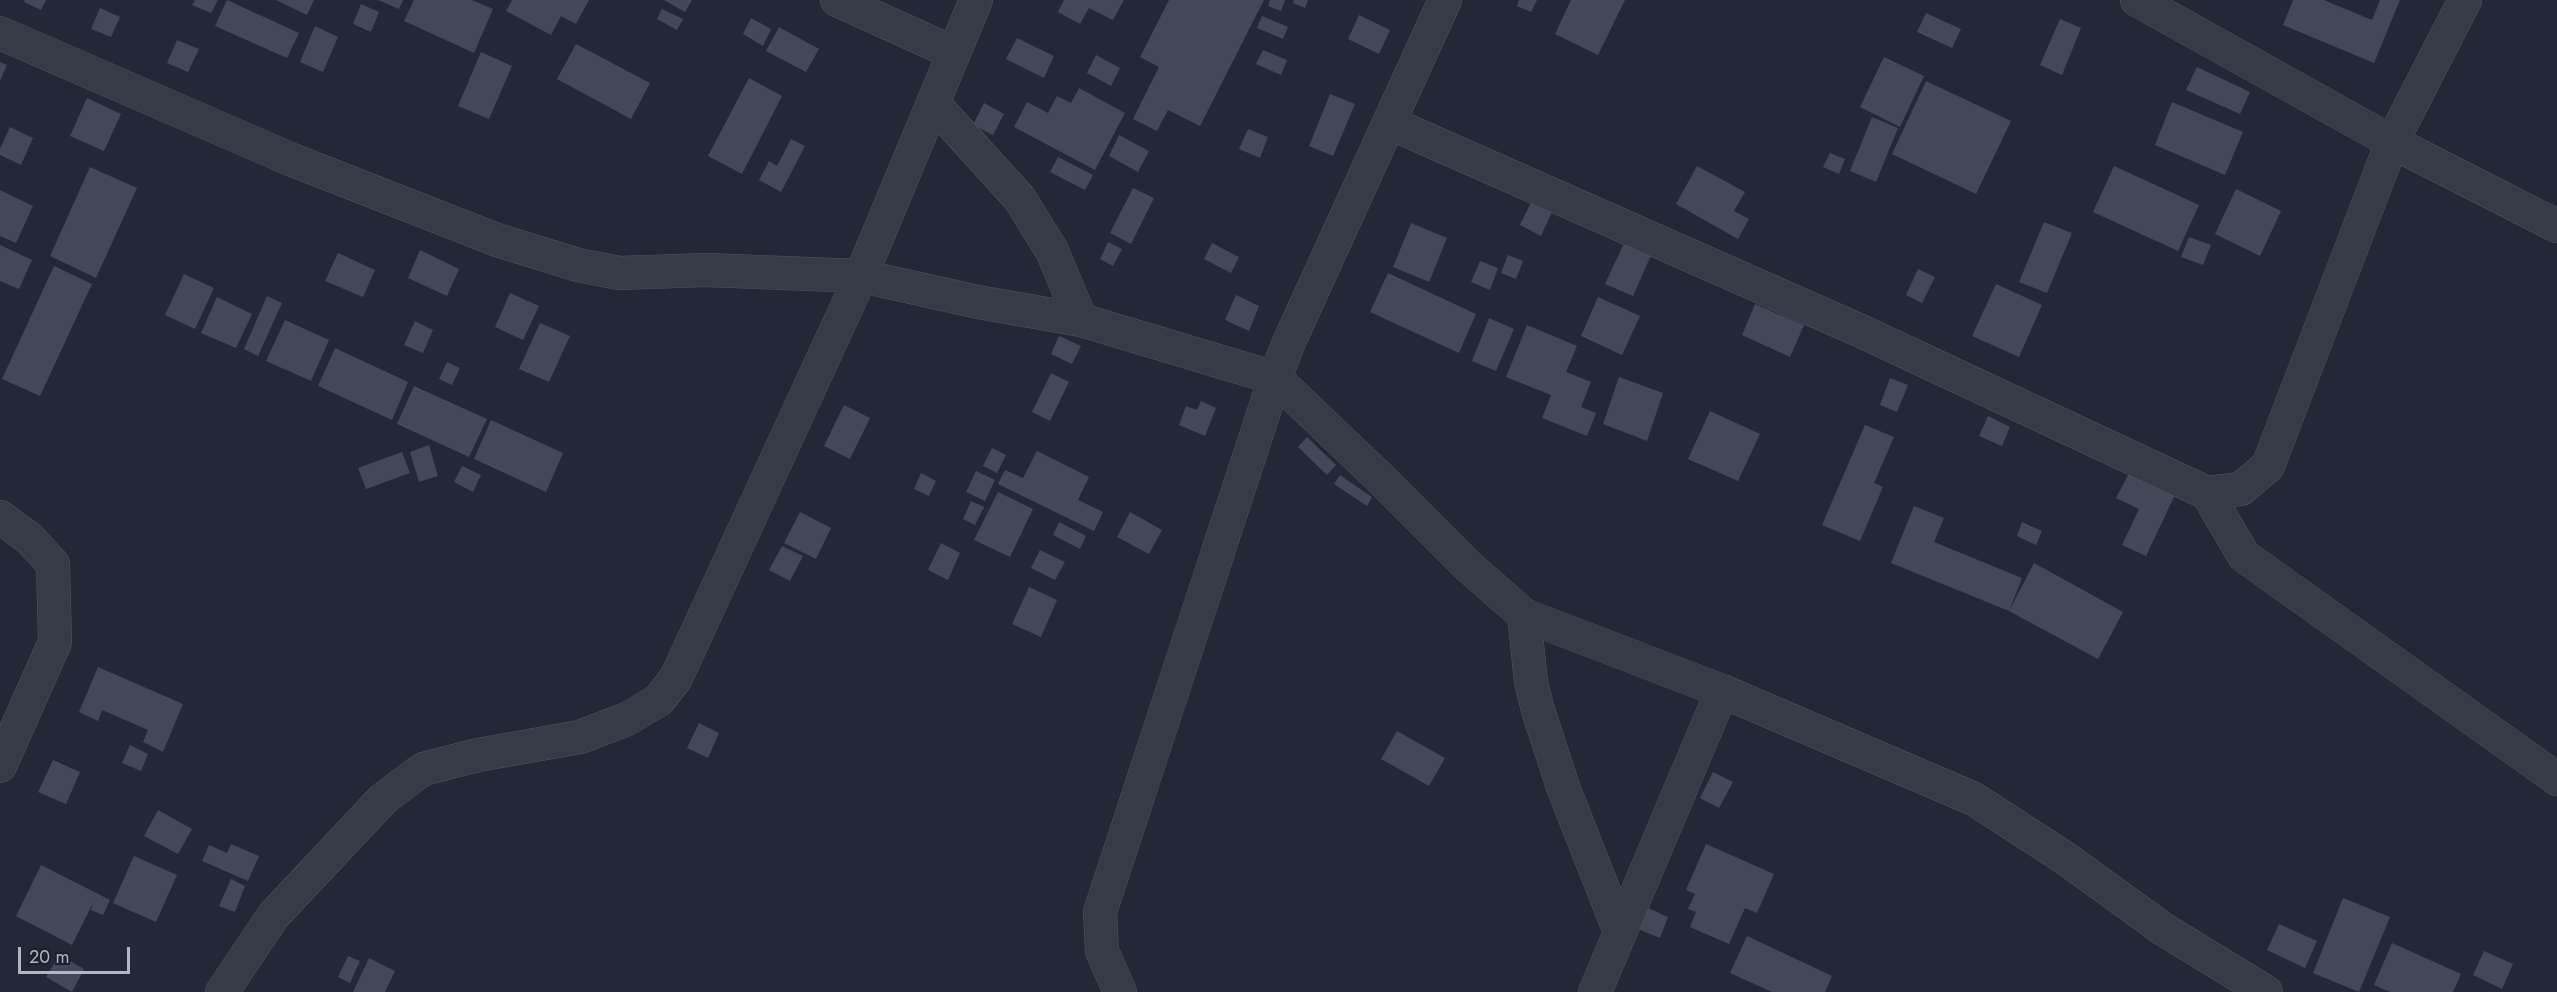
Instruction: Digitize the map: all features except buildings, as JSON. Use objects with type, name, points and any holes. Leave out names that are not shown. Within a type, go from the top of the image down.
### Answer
[{"type":"street","points":[[837,0],[954,53]]},
{"type":"street","points":[[222,992],[274,915],[383,799],[423,769],[478,755],[580,737],[627,719],[659,700],[676,678],[861,276],[976,0]]},
{"type":"street","points":[[2137,0],[2392,142],[2557,226]]},
{"type":"street","points":[[1390,123],[1863,332],[2208,493],[2241,489],[2268,466],[2392,142],[2465,0]]},
{"type":"street","points":[[1120,992],[1102,951],[1100,912],[1275,378],[1289,342],[1390,123],[1438,2]]},
{"type":"street","points":[[0,33],[290,159],[497,240],[578,266],[619,273],[707,270],[861,276],[978,302],[1081,320],[1275,378],[1468,566],[1524,615],[1722,691],[1974,799],[2065,858],[2163,929],[2266,992]]},
{"type":"street","points":[[933,104],[1020,199],[1052,251],[1081,320]]},
{"type":"street","points":[[2208,493],[2244,556],[2557,779]]},
{"type":"street","points":[[0,517],[30,539],[53,564],[55,642],[0,766]]},
{"type":"street","points":[[1524,615],[1531,682],[1538,710],[1563,787],[1620,932]]},
{"type":"street","points":[[1595,992],[1722,691]]}]
